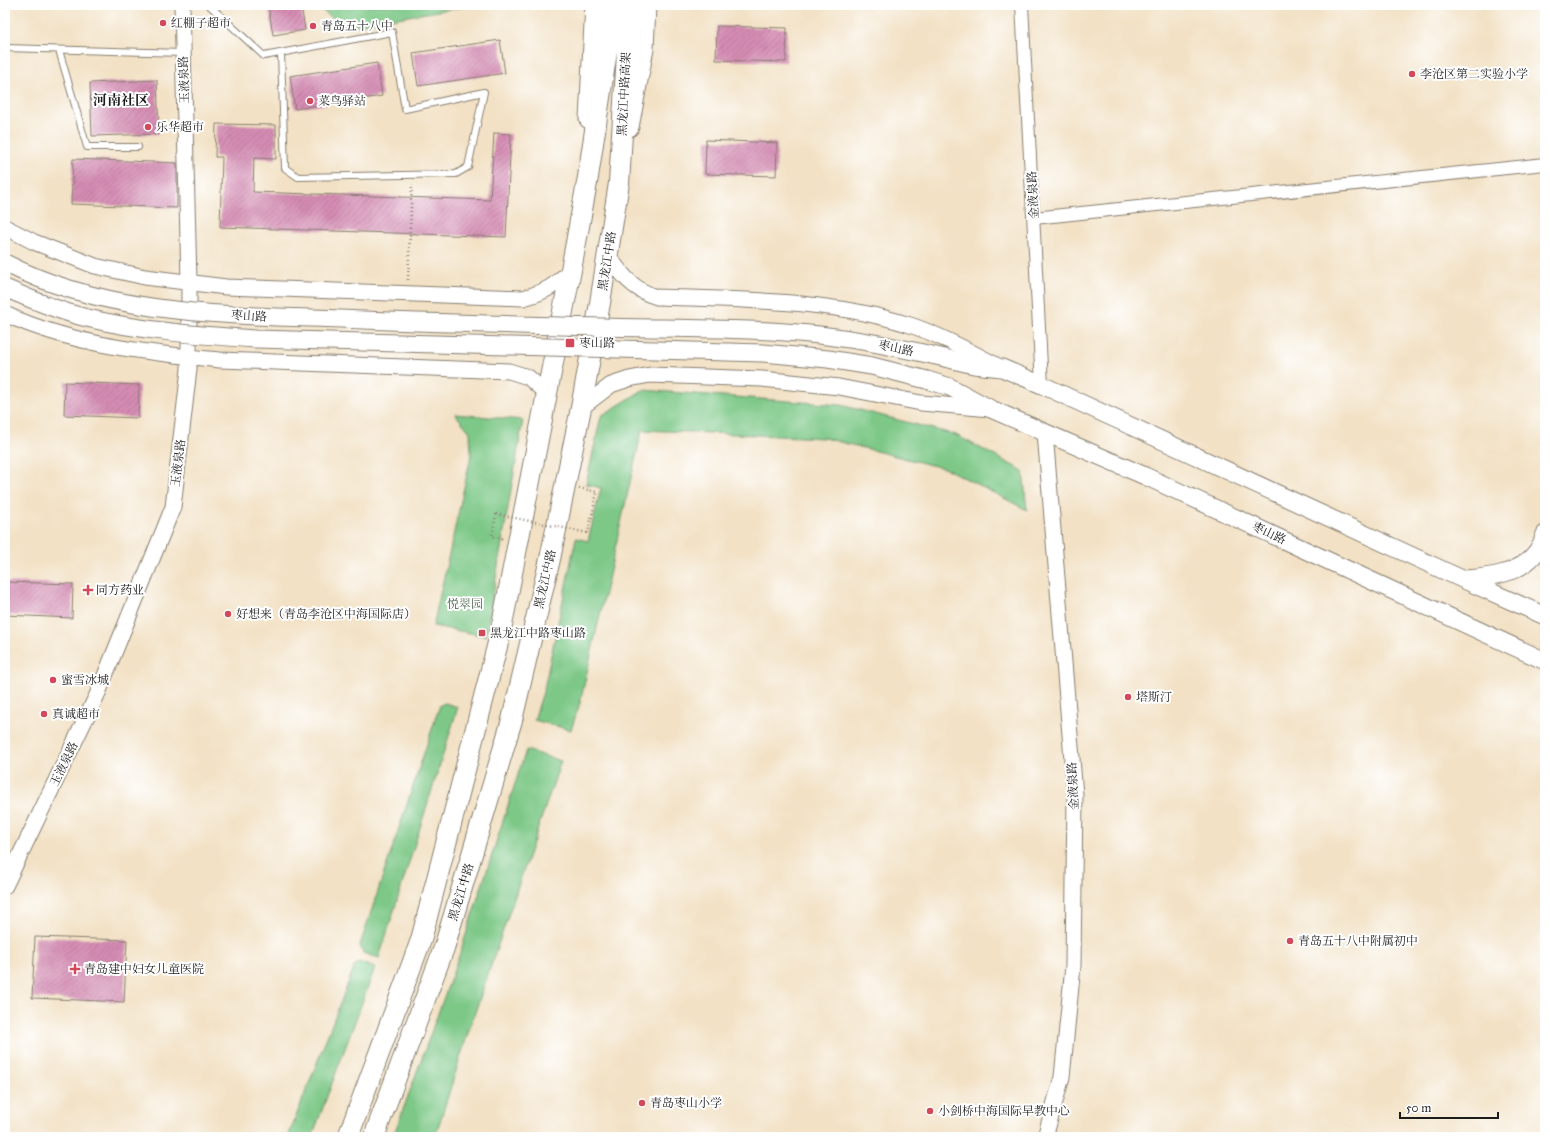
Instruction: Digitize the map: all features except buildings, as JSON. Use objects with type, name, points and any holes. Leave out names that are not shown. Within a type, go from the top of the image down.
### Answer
[{"type":"highway","name":"黑龙江中路高架","points":[[588,178],[608,44],[611,5]]},
{"type":"highway","name":"黑龙江中路高架","points":[[619,183],[630,5]]},
{"type":"highway","points":[[348,1137],[421,940],[500,635],[548,395],[588,178]]},
{"type":"highway","name":"黑龙江中路","points":[[374,1137],[444,948],[512,720],[550,559],[581,408],[619,183]]},
{"type":"main road","points":[[588,178],[595,5]]},
{"type":"main road","name":"黑龙江中路","points":[[619,183],[644,50],[646,5]]},
{"type":"main road","name":"枣山路","points":[[5,263],[60,286],[88,295],[139,305],[192,312],[443,323],[766,331],[834,337],[875,343],[974,365],[1002,368],[1545,616]]},
{"type":"main road","name":"枣山路","points":[[5,288],[53,308],[82,317],[126,326],[187,334],[256,339],[763,353],[828,359],[872,366],[950,387],[991,409],[1045,434],[1145,476],[1545,661]]},
{"type":"main road","points":[[1462,579],[1489,577],[1508,572],[1523,565],[1538,550],[1545,534]]},
{"type":"street","name":"玉液泉路","points":[[5,886],[98,693],[173,506],[189,369],[189,282],[182,5]]},
{"type":"street","name":"金液泉路","points":[[1022,5],[1042,385]]},
{"type":"street","points":[[1034,218],[1545,164]]},
{"type":"street","points":[[5,227],[34,242],[95,266],[145,277],[226,287],[524,298],[540,293],[556,285],[571,270]]},
{"type":"street","name":"枣山路","points":[[608,255],[619,272],[629,282],[650,295],[657,297],[789,302],[869,314],[909,325],[942,337],[1002,368]]},
{"type":"street","points":[[5,314],[76,339],[189,357],[220,360],[509,371],[528,377],[548,395]]},
{"type":"street","name":"枣山路","points":[[581,408],[611,385],[629,379],[650,375],[762,379],[839,387],[921,403],[991,409]]},
{"type":"street","name":"金液泉路","points":[[1045,434],[1075,795],[1073,966],[1062,1078],[1045,1137]]},
{"type":"lane","points":[[209,5],[264,56],[392,32],[405,108],[484,92],[468,167],[456,174],[298,177],[285,168],[281,53]]},
{"type":"lane","points":[[5,48],[183,53]]},
{"type":"lane","points":[[59,50],[86,147],[138,147]]},
{"type":"path","points":[[408,294],[412,175]]},
{"type":"path","points":[[518,542],[492,536],[496,514],[588,533],[597,492],[565,485]]},
{"type":"green space","points":[[322,5],[473,5],[345,27],[323,11]]},
{"type":"green space","points":[[643,390],[841,405],[956,435],[1023,471],[1027,510],[947,469],[824,438],[642,430],[580,703],[571,730],[534,720],[544,689],[576,538],[588,541],[601,488],[586,484],[601,416]]},
{"type":"green space","name":"悦翠园","points":[[455,414],[523,420],[486,636],[433,626],[471,456],[470,432]]},
{"type":"green space","points":[[445,703],[458,707],[379,958],[363,953],[360,945],[440,705]]},
{"type":"green space","points":[[526,750],[561,761],[469,1030],[435,1137],[393,1137],[459,956]]},
{"type":"green space","points":[[359,962],[375,968],[312,1137],[288,1137],[355,965]]},
{"type":"place","name":"红棚子超市","points":[[163,23]]},
{"type":"place","name":"青岛五十八中","points":[[313,26]]},
{"type":"place","name":"李沧区第二实验小学","points":[[1412,74]]},
{"type":"place","name":"菜鸟驿站","points":[[310,101]]},
{"type":"place","name":"乐华超市","points":[[148,127]]},
{"type":"place","name":"枣山路","points":[[570,343]]},
{"type":"place","name":"同方药业","points":[[88,590]]},
{"type":"place","name":"好想来（青岛李沧区中海国际店）","points":[[228,614]]},
{"type":"place","name":"黑龙江中路枣山路","points":[[482,633]]},
{"type":"place","name":"蜜雪冰城","points":[[53,680]]},
{"type":"place","name":"塔斯汀","points":[[1128,697]]},
{"type":"place","name":"真诚超市","points":[[44,714]]},
{"type":"place","name":"青岛五十八中附属初中","points":[[1290,941]]},
{"type":"place","name":"青岛建中妇女儿童医院","points":[[75,969]]},
{"type":"place","name":"青岛枣山小学","points":[[642,1103]]},
{"type":"place","name":"小剑桥中海国际早教中心","points":[[930,1111]]},
{"type":"district","name":"河南社区","points":[[121,100]]}]
